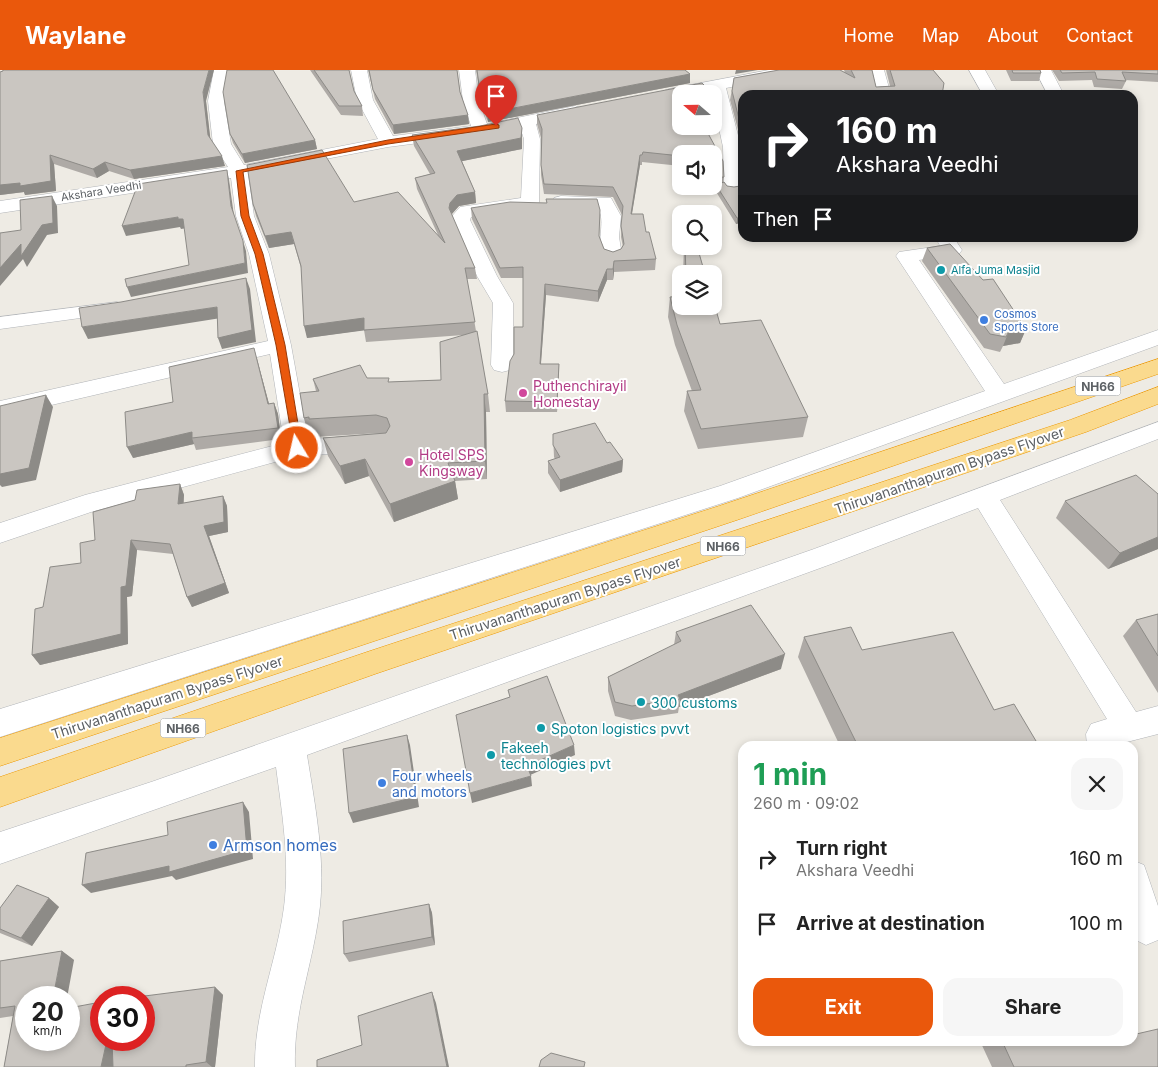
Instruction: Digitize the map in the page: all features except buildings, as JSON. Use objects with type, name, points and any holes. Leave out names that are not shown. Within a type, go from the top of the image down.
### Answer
[{"type":"highway","name":"Thiruvananthapuram Bypass Flyover","points":[[0,752],[728,513],[1158,366]]},
{"type":"highway","name":"Thiruvananthapuram Bypass Flyover","points":[[0,792],[367,664],[1004,451],[1158,395]]},
{"type":"street","points":[[222,70],[216,101],[222,144],[239,171],[245,216],[259,254],[255,280],[280,345],[297,448]]},
{"type":"street","points":[[359,70],[365,100],[388,142]]},
{"type":"street","points":[[467,70],[471,101],[481,130]]},
{"type":"street","points":[[649,98],[720,79],[793,70]]},
{"type":"street","points":[[876,70],[881,90]]},
{"type":"street","points":[[977,70],[988,90]]},
{"type":"street","points":[[1043,70],[1053,90]]},
{"type":"street","points":[[720,79],[732,147],[733,186]]},
{"type":"street","name":"Akshara Veedhi","points":[[0,206],[239,171],[388,142],[481,130],[590,108]]},
{"type":"street","points":[[526,120],[532,139],[530,202]]},
{"type":"street","points":[[502,365],[504,303],[487,276],[461,220],[462,215],[467,211],[530,202],[604,202],[612,216],[609,237],[612,255]]},
{"type":"street","points":[[947,242],[952,250],[906,256],[999,394]]},
{"type":"street","points":[[0,323],[135,304]]},
{"type":"street","points":[[0,723],[729,492],[1158,337]]},
{"type":"street","points":[[0,409],[280,345]]},
{"type":"street","points":[[0,848],[290,748],[824,556],[1158,430]]},
{"type":"street","points":[[0,533],[84,504],[297,448],[380,443]]},
{"type":"street","points":[[984,496],[1143,724],[1102,734],[1103,741]]},
{"type":"street","points":[[275,1067],[278,1016],[302,908],[305,865],[290,748]]},
{"type":"street","points":[[1138,898],[1146,927]]},
{"type":"place","name":"Alfa Juma Masjid","points":[[941,270]]},
{"type":"place","name":"Cosmos Sports Store","points":[[984,320]]},
{"type":"place","name":"Puthenchirayil Homestay","points":[[523,393]]},
{"type":"place","name":"Hotel SPS Kingsway","points":[[409,462]]},
{"type":"place","name":"300 customs","points":[[641,702]]},
{"type":"place","name":"Spoton logistics pvvt","points":[[541,728]]},
{"type":"place","name":"Fakeeh technologies pvt","points":[[491,755]]},
{"type":"place","name":"Four wheels and motors","points":[[382,783]]},
{"type":"place","name":"Armson homes","points":[[213,845]]},
{"type":"route","points":[[297,448],[280,345],[259,254],[245,216],[239,171],[388,142],[481,130],[496,126]]}]
